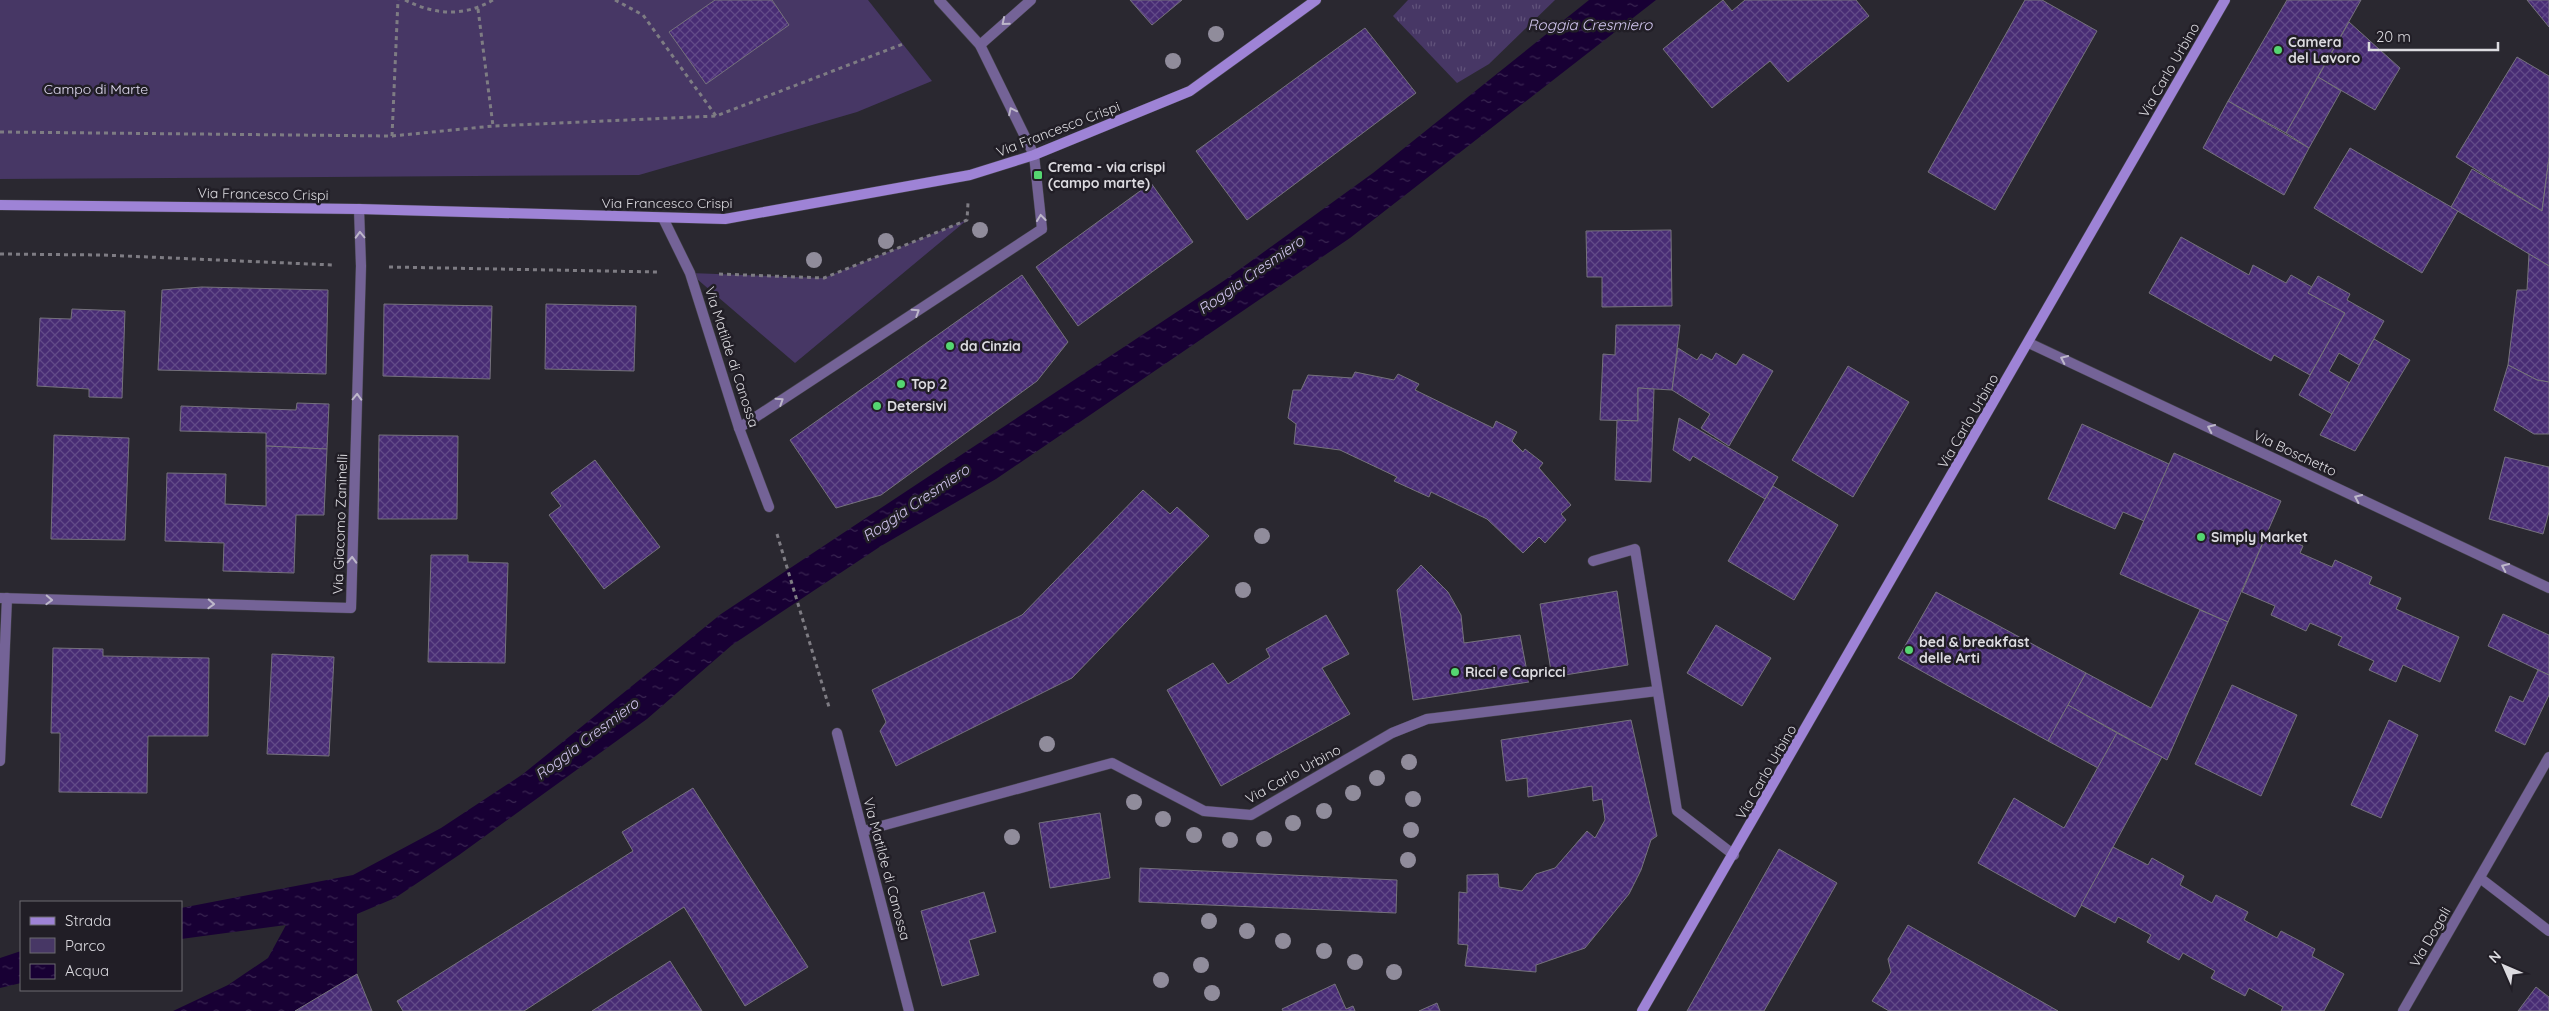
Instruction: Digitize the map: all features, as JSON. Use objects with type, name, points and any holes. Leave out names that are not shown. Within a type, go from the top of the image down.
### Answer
[{"type":"street","points":[[739,428],[1042,229],[1034,155],[980,45],[939,0]]},
{"type":"street","points":[[980,45],[1031,0]]},
{"type":"street","name":"Via Francesco Crispi","points":[[0,205],[359,209],[725,219],[970,175],[1034,155],[1190,91],[1316,0]]},
{"type":"street","name":"Via Carlo Urbino","points":[[1642,1011],[1734,855],[2225,0]]},
{"type":"street","name":"Via Giacomo Zaninelli","points":[[3,598],[351,608],[361,266],[359,209]]},
{"type":"street","name":"Via Matilde di Canossa","points":[[664,218],[690,273],[739,428],[768,507]]},
{"type":"street","name":"Via Boschetto","points":[[2029,343],[2549,588]]},
{"type":"street","points":[[1593,561],[1635,549],[1677,811],[1734,855]]},
{"type":"street","points":[[0,760],[3,598]]},
{"type":"street","name":"Via Carlo Urbino","points":[[862,831],[1112,763],[1204,811],[1251,815],[1392,733],[1427,719],[1657,691]]},
{"type":"street","name":"Via Matilde di Canossa","points":[[837,733],[909,1011]]},
{"type":"street","name":"Via Dogali","points":[[2403,1011],[2549,757]]},
{"type":"street","points":[[2480,878],[2549,931]]},
{"type":"path","points":[[392,136],[398,0]]},
{"type":"path","points":[[405,0],[423,9],[450,13],[478,9],[493,0]]},
{"type":"path","points":[[615,0],[643,15],[716,116]]},
{"type":"path","points":[[478,9],[493,126]]},
{"type":"path","points":[[0,132],[392,136],[493,126],[716,116],[903,44]]},
{"type":"path","points":[[690,273],[824,278],[967,220],[970,175]]},
{"type":"path","points":[[768,507],[837,733]]},
{"type":"green space","name":"Campo di Marte","points":[[0,0],[868,0],[932,81],[857,112],[639,175],[0,179]]},
{"type":"green space","points":[[1408,0],[1555,0],[1489,64],[1457,83],[1393,16]]},
{"type":"green space","points":[[967,220],[795,363],[690,273],[824,278]]},
{"type":"water","name":"Roggia Cresmiero","points":[[1589,0],[1656,0],[1350,238],[996,479],[881,546],[732,645],[647,719],[459,855],[395,898],[357,914],[357,974],[295,1011],[173,1011],[228,985],[268,958],[286,925],[182,939],[182,908],[353,875],[441,828],[523,774],[721,614],[1225,280],[1373,173]]},
{"type":"water","points":[[20,951],[20,983],[0,988],[0,958]]},
{"type":"building","points":[[715,0],[772,0],[789,25],[706,84],[669,32]]},
{"type":"building","points":[[1130,0],[1182,0],[1152,25]]},
{"type":"building","points":[[1723,0],[1732,11],[1745,0],[1856,0],[1869,16],[1788,82],[1770,61],[1712,108],[1663,49]]},
{"type":"building","points":[[2025,0],[2042,0],[2097,31],[1995,210],[1928,172]]},
{"type":"building","points":[[2287,0],[2361,0],[2286,133],[2228,101]]},
{"type":"building","points":[[2527,0],[2549,0],[2549,27]]},
{"type":"building","points":[[2349,22],[2400,68],[2375,110],[2318,77]]},
{"type":"building","points":[[1365,28],[1416,93],[1247,220],[1196,151]]},
{"type":"building","points":[[2517,57],[2549,76],[2549,158],[2542,211],[2456,157]]},
{"type":"building","points":[[2318,77],[2341,91],[2309,148],[2286,133]]},
{"type":"building","points":[[2228,101],[2309,148],[2284,195],[2203,148]]},
{"type":"building","points":[[2350,148],[2458,211],[2422,273],[2314,208]]},
{"type":"building","points":[[2549,158],[2549,266],[2451,207],[2472,169],[2542,211]]},
{"type":"building","points":[[1151,183],[1193,242],[1078,326],[1036,267]]},
{"type":"building","points":[[1671,230],[1672,306],[1602,307],[1602,277],[1587,277],[1586,231]]},
{"type":"building","points":[[2181,237],[2249,275],[2253,265],[2286,283],[2291,275],[2312,287],[2308,293],[2345,313],[2310,375],[2274,355],[2271,361],[2149,293]]},
{"type":"building","points":[[2529,254],[2549,266],[2549,382],[2537,380],[2508,365],[2517,290],[2527,290]]},
{"type":"building","points":[[1022,275],[1068,342],[1037,381],[881,495],[836,508],[790,440]]},
{"type":"building","points":[[2318,276],[2350,294],[2347,300],[2384,321],[2359,365],[2339,353],[2329,371],[2350,383],[2332,414],[2299,395],[2345,313],[2308,293]]},
{"type":"building","points":[[202,287],[328,290],[326,374],[158,370],[162,290]]},
{"type":"building","points":[[384,304],[492,306],[490,379],[383,376]]},
{"type":"building","points":[[546,304],[636,306],[634,371],[545,369]]},
{"type":"building","points":[[72,309],[125,311],[122,398],[89,397],[89,389],[37,386],[40,318],[71,319]]},
{"type":"building","points":[[1616,325],[1680,325],[1672,390],[1638,388],[1638,421],[1600,420],[1603,354],[1615,355]]},
{"type":"building","points":[[2374,339],[2410,360],[2355,451],[2320,435]]},
{"type":"building","points":[[1678,348],[1697,360],[1701,354],[1712,360],[1716,353],[1736,365],[1743,354],[1773,371],[1729,446],[1701,428],[1710,414],[1672,390]]},
{"type":"building","points":[[2508,365],[2537,380],[2549,382],[2549,434],[2534,434],[2494,410]]},
{"type":"building","points":[[1848,366],[1909,402],[1853,497],[1792,460]]},
{"type":"building","points":[[1355,372],[1394,380],[1398,374],[1419,384],[1415,390],[1493,428],[1496,421],[1517,432],[1512,441],[1523,452],[1525,449],[1543,463],[1539,468],[1571,505],[1561,514],[1566,520],[1545,543],[1539,537],[1523,553],[1487,519],[1431,492],[1429,497],[1394,481],[1397,477],[1340,450],[1294,444],[1296,424],[1288,418],[1293,390],[1301,390],[1308,375],[1352,378]]},
{"type":"building","points":[[1638,388],[1654,389],[1651,482],[1615,480],[1617,420],[1638,421]]},
{"type":"building","points":[[297,403],[329,404],[327,449],[266,446],[266,433],[180,431],[181,406],[296,410]]},
{"type":"building","points":[[1679,418],[1778,477],[1765,499],[1693,456],[1690,461],[1673,450]]},
{"type":"building","points":[[2082,424],[2169,464],[2144,521],[2123,512],[2115,529],[2048,499]]},
{"type":"building","points":[[54,435],[129,438],[125,540],[51,539]]},
{"type":"building","points":[[379,435],[458,436],[457,519],[378,519]]},
{"type":"building","points":[[266,446],[327,449],[324,515],[296,515],[294,573],[223,571],[224,543],[165,541],[167,473],[226,474],[225,504],[266,506]]},
{"type":"building","points":[[2174,453],[2281,501],[2228,622],[2120,574]]},
{"type":"building","points":[[2505,457],[2549,467],[2549,512],[2543,534],[2489,519]]},
{"type":"building","points":[[595,460],[660,547],[604,589],[549,515],[561,506],[551,493]]},
{"type":"building","points":[[1773,486],[1838,525],[1794,600],[1728,561]]},
{"type":"building","points":[[1143,490],[1170,514],[1177,507],[1209,536],[1072,678],[896,766],[880,731],[886,722],[872,690],[1022,615]]},
{"type":"building","points":[[2268,531],[2303,546],[2300,553],[2332,567],[2335,560],[2372,577],[2369,584],[2401,598],[2396,609],[2459,637],[2440,682],[2403,665],[2396,682],[2369,670],[2374,661],[2338,645],[2342,637],[2310,623],[2306,631],[2271,615],[2275,606],[2242,592]]},
{"type":"building","points":[[431,555],[468,555],[468,562],[508,563],[505,663],[428,662]]},
{"type":"building","points":[[1421,565],[1448,592],[1461,615],[1464,643],[1520,635],[1529,682],[1413,700],[1397,590]]},
{"type":"building","points":[[1617,591],[1628,665],[1552,677],[1540,604]]},
{"type":"building","points":[[1936,592],[2086,673],[2048,741],[1898,658]]},
{"type":"building","points":[[2200,610],[2228,622],[2167,760],[2068,705],[2086,673],[2151,708]]},
{"type":"building","points":[[2503,614],[2549,635],[2549,675],[2488,646]]},
{"type":"building","points":[[1326,615],[1349,654],[1322,668],[1350,714],[1221,786],[1167,690],[1213,663],[1228,684],[1270,657],[1266,649]]},
{"type":"building","points":[[1716,625],[1771,658],[1742,706],[1687,673]]},
{"type":"building","points":[[53,648],[103,649],[103,656],[209,658],[208,736],[148,736],[147,793],[59,792],[60,733],[51,733]]},
{"type":"building","points":[[272,654],[334,657],[329,756],[267,754]]},
{"type":"building","points":[[2538,670],[2549,675],[2549,695],[2525,745],[2495,731],[2510,696],[2523,702]]},
{"type":"building","points":[[2232,685],[2297,715],[2261,796],[2195,764]]},
{"type":"building","points":[[2068,705],[2117,733],[2098,768],[2048,741]]},
{"type":"building","points":[[1631,720],[1657,836],[1651,840],[1641,870],[1629,894],[1585,948],[1536,965],[1536,972],[1465,966],[1468,945],[1458,944],[1459,892],[1467,893],[1467,875],[1498,874],[1499,887],[1522,891],[1536,874],[1555,868],[1587,831],[1595,838],[1605,820],[1602,799],[1593,801],[1592,786],[1528,797],[1527,778],[1506,781],[1501,740]]},
{"type":"building","points":[[2389,720],[2418,735],[2381,818],[2351,805]]},
{"type":"building","points":[[2117,733],[2162,757],[2075,917],[1978,863],[2014,798],[2064,828]]},
{"type":"building","points":[[693,788],[808,967],[745,1006],[684,907],[524,1011],[403,1011],[397,1001],[633,851],[622,832]]},
{"type":"building","points":[[1100,813],[1110,878],[1050,888],[1039,823]]},
{"type":"building","points":[[2113,847],[2148,865],[2152,858],[2184,876],[2180,885],[2212,903],[2216,895],[2248,912],[2244,920],[2277,938],[2281,931],[2315,949],[2312,956],[2344,974],[2324,1011],[2281,1011],[2283,1007],[2249,988],[2245,996],[2211,978],[2215,971],[2183,953],[2179,960],[2147,942],[2151,935],[2118,917],[2115,923],[2081,905]]},
{"type":"building","points":[[1779,849],[1837,883],[1764,1011],[1687,1011]]},
{"type":"building","points":[[1140,868],[1397,880],[1396,913],[1139,902]]},
{"type":"building","points":[[984,892],[996,932],[969,940],[979,975],[942,986],[921,911]]},
{"type":"building","points":[[1908,925],[2058,1011],[1889,1011],[1872,1001],[1891,972],[1888,959]]},
{"type":"building","points":[[670,961],[702,1011],[592,1011]]},
{"type":"building","points":[[357,974],[372,1011],[295,1011]]},
{"type":"building","points":[[1335,984],[1346,1009],[1353,1006],[1355,1011],[1283,1011],[1282,1009]]},
{"type":"building","points":[[2536,987],[2549,997],[2549,1011],[2518,1011]]},
{"type":"building","points":[[1437,1003],[1440,1011],[1419,1011]]},
{"type":"place","name":"Camera del Lavoro","points":[[2278,50]]},
{"type":"place","name":"Crema - via crispi (campo marte)","points":[[1038,175]]},
{"type":"place","name":"da Cinzia","points":[[950,346]]},
{"type":"place","name":"Top 2","points":[[901,384]]},
{"type":"place","name":"Detersivi","points":[[877,406]]},
{"type":"place","name":"Simply Market","points":[[2201,537]]},
{"type":"place","name":"bed & breakfast delle Arti","points":[[1909,650]]},
{"type":"place","name":"Ricci e Capricci","points":[[1455,672]]}]
